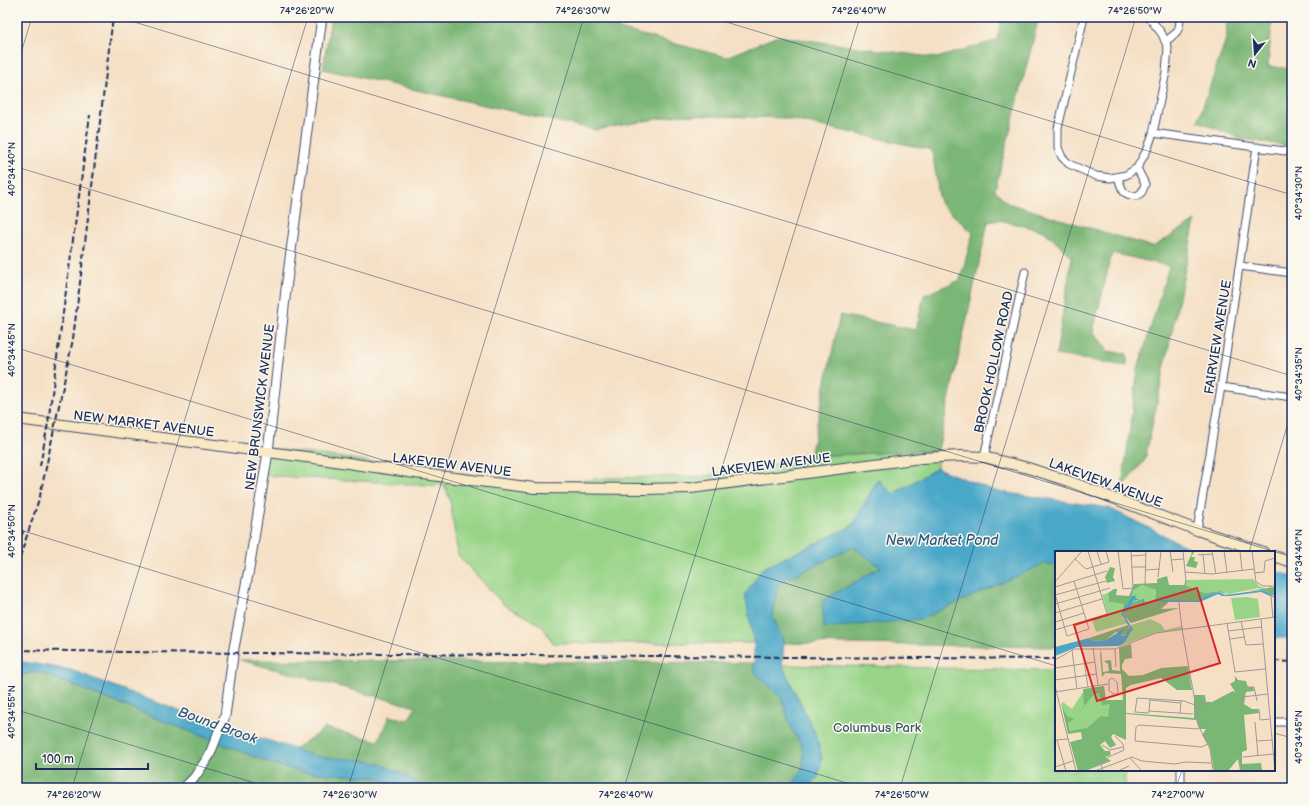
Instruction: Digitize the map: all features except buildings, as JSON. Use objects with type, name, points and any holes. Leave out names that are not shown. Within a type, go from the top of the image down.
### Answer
[{"type":"main road","name":"NEW MARKET AVENUE","points":[[17,419],[268,452]]},
{"type":"main road","name":"LAKEVIEW AVENUE","points":[[268,452],[535,488],[644,490],[691,488],[921,458],[960,456],[984,458],[1028,468],[1068,481],[1197,530],[1260,551]]},
{"type":"main road","points":[[1275,556],[1292,562]]},
{"type":"street","name":"NEW BRUNSWICK AVENUE","points":[[184,788],[194,778],[209,756],[224,716],[234,648],[249,569],[268,452],[286,289],[322,17]]},
{"type":"street","points":[[1084,17],[1058,128],[1058,148],[1062,157],[1068,163],[1096,176],[1110,178],[1126,175],[1137,168],[1148,148],[1153,133],[1168,61],[1168,48],[1162,34],[1149,19]]},
{"type":"street","points":[[1149,19],[1160,17]]},
{"type":"street","points":[[1166,41],[1176,33],[1181,24],[1179,17]]},
{"type":"street","points":[[1153,133],[1292,152]]},
{"type":"street","name":"FAIRVIEW AVENUE","points":[[1197,530],[1222,387],[1258,147]]},
{"type":"street","points":[[1118,177],[1123,192],[1128,195],[1137,196],[1142,192],[1145,184],[1137,168]]},
{"type":"street","points":[[1240,266],[1292,273]]},
{"type":"street","name":"BROOK HOLLOW ROAD","points":[[984,458],[1025,272]]},
{"type":"street","points":[[1222,387],[1292,397]]},
{"type":"street","points":[[1275,722],[1292,722]]},
{"type":"street","points":[[1181,771],[1181,788]]},
{"type":"green space","points":[[331,17],[605,17],[619,29],[726,57],[778,36],[937,58],[997,40],[1002,17],[1039,17],[995,190],[1007,203],[1153,247],[1195,221],[1145,460],[1122,487],[1138,369],[1169,266],[1112,253],[1093,331],[1108,351],[1127,354],[1127,366],[1056,355],[1072,257],[1044,231],[1000,220],[988,222],[938,450],[810,456],[840,315],[916,330],[924,295],[960,280],[973,233],[940,203],[932,150],[784,118],[679,115],[595,130],[323,69]]},
{"type":"green space","points":[[1226,17],[1270,17],[1272,23],[1268,66],[1292,69],[1292,146],[1241,139],[1198,121],[1227,36]]},
{"type":"green space","points":[[261,447],[543,485],[605,478],[705,476],[806,459],[810,456],[938,450],[937,468],[893,494],[878,479],[852,526],[762,569],[746,595],[754,643],[553,643],[542,626],[503,604],[458,555],[450,500],[445,486],[257,475]]},
{"type":"green space","points":[[853,547],[882,568],[822,601],[1046,563],[1055,566],[1055,647],[784,643],[772,615],[778,583]]},
{"type":"green space","points":[[240,660],[753,663],[754,672],[782,699],[792,730],[802,746],[804,756],[802,771],[792,785],[781,788],[560,788],[556,786],[543,788],[425,788],[418,783],[361,760],[328,759],[306,755],[295,749],[325,728],[378,741],[389,716],[408,720],[416,707]]},
{"type":"green space","name":"Columbus Park","points":[[782,665],[1055,670],[1055,771],[1125,771],[1125,788],[807,788],[818,777],[817,737]]},
{"type":"green space","points":[[36,671],[273,764],[303,772],[376,777],[402,788],[17,788],[17,677]]},
{"type":"water","name":"New Market Pond","points":[[937,468],[995,491],[1109,508],[1189,548],[1200,551],[1055,551],[1055,566],[1046,563],[921,619],[824,628],[822,601],[881,567],[853,547],[778,583],[772,615],[784,643],[782,665],[817,738],[822,758],[818,777],[810,786],[806,788],[781,788],[792,785],[802,771],[804,756],[802,746],[792,730],[782,699],[754,672],[754,643],[745,595],[762,569],[852,526],[878,479],[893,494]]},
{"type":"water","points":[[1275,571],[1292,576],[1292,638],[1275,638]]},
{"type":"water","name":"Bound Brook","points":[[17,661],[71,670],[203,720],[295,749],[303,753],[319,757],[361,760],[378,763],[410,778],[425,788],[402,788],[376,777],[303,772],[273,764],[36,671],[17,677]]},
{"type":"railway","points":[[17,566],[40,496],[73,339],[113,17]]},
{"type":"railway","points":[[40,466],[48,423],[90,115]]},
{"type":"railway","points":[[17,544],[25,528]]},
{"type":"railway","points":[[17,650],[1055,659]]},
{"type":"railway","points":[[1275,661],[1292,662]]}]
